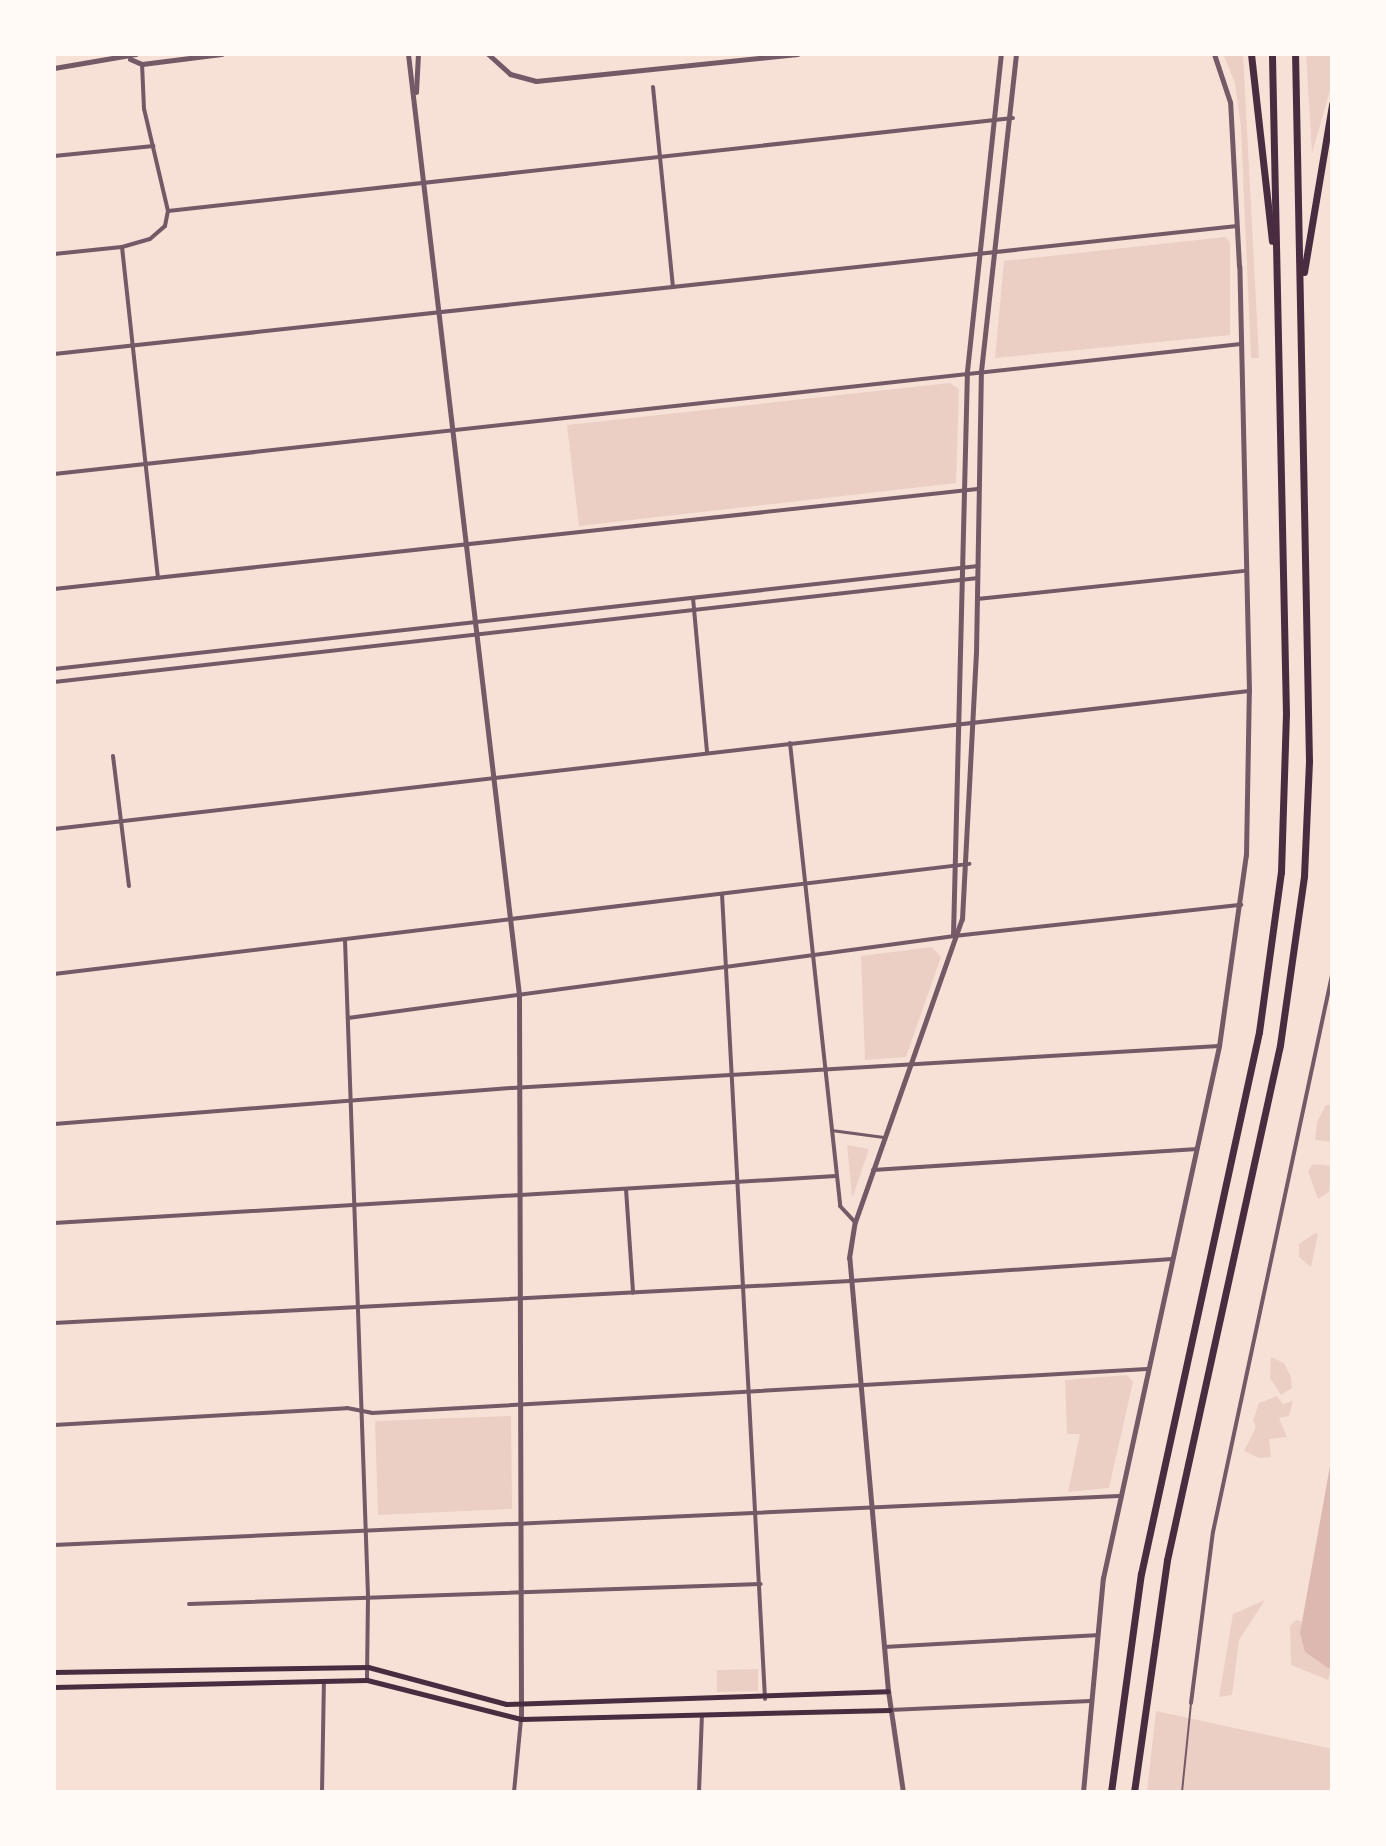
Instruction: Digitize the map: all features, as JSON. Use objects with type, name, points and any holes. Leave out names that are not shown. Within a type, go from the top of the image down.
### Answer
[{"type":"highway","points":[[1251,54],[1277,283]]},
{"type":"highway","points":[[1111,1792],[1151,1523],[1253,1065],[1275,929],[1286,763],[1272,54]]},
{"type":"highway","points":[[1134,1792],[1167,1560],[1280,1045],[1298,932],[1309,761],[1295,54]]},
{"type":"highway","points":[[1300,298],[1332,104]]},
{"type":"main road","points":[[888,1691],[765,1699],[521,1705],[368,1667],[56,1672],[56,1687],[367,1680],[521,1719],[890,1710]]},
{"type":"street","points":[[54,68],[138,54],[142,64],[139,79],[168,211],[165,226],[150,239],[122,247],[54,254]]},
{"type":"street","points":[[130,56],[142,64],[221,54]]},
{"type":"street","points":[[408,54],[416,93],[442,312],[519,995],[521,1719],[514,1792]]},
{"type":"street","points":[[416,93],[418,54]]},
{"type":"street","points":[[488,54],[510,74],[536,81],[798,54]]},
{"type":"street","points":[[954,936],[953,865],[961,724],[967,371],[983,253],[1001,54]]},
{"type":"street","points":[[903,1792],[888,1691],[850,1281],[855,1222],[962,919],[973,723],[981,371],[1013,118],[1016,54]]},
{"type":"street","points":[[1083,1792],[1096,1635],[1119,1496],[1219,1046],[1241,905],[1249,804],[1237,226],[1230,102],[1214,54]]},
{"type":"street","points":[[653,87],[673,287]]},
{"type":"street","points":[[168,211],[1013,118]]},
{"type":"street","points":[[54,156],[153,146]]},
{"type":"street","points":[[54,354],[1237,226]]},
{"type":"street","points":[[122,247],[158,578]]},
{"type":"street","points":[[54,474],[967,371],[1241,344]]},
{"type":"street","points":[[54,589],[979,489]]},
{"type":"street","points":[[54,669],[978,566]]},
{"type":"street","points":[[977,599],[1246,571]]},
{"type":"street","points":[[54,682],[978,578]]},
{"type":"street","points":[[693,598],[707,752]]},
{"type":"street","points":[[54,829],[1249,691]]},
{"type":"street","points":[[790,743],[840,1206],[855,1222]]},
{"type":"street","points":[[113,756],[129,886]]},
{"type":"street","points":[[54,974],[967,864]]},
{"type":"street","points":[[722,894],[765,1699]]},
{"type":"street","points":[[348,1018],[954,936],[1241,905]]},
{"type":"street","points":[[345,940],[366,1528],[367,1680]]},
{"type":"street","points":[[1191,1703],[1213,1532],[1332,975]]},
{"type":"street","points":[[54,1124],[521,1087],[1219,1046]]},
{"type":"street","points":[[831,1130],[884,1137]]},
{"type":"street","points":[[873,1170],[1197,1149]]},
{"type":"street","points":[[54,1223],[836,1176]]},
{"type":"street","points":[[626,1189],[633,1293]]},
{"type":"street","points":[[54,1323],[521,1300],[1172,1259]]},
{"type":"street","points":[[54,1425],[520,1404],[1147,1369]]},
{"type":"street","points":[[54,1545],[520,1520],[1119,1496]]},
{"type":"street","points":[[189,1604],[761,1584]]},
{"type":"street","points":[[884,1647],[1096,1635]]},
{"type":"street","points":[[322,1792],[324,1681]]},
{"type":"street","points":[[890,1710],[1091,1701]]},
{"type":"street","points":[[699,1792],[702,1715]]},
{"type":"lane","points":[[1182,1792],[1191,1703]]},
{"type":"shaded area","points":[[1223,54],[1243,54],[1259,358],[1251,358],[1241,128],[1235,83]]},
{"type":"shaded area","points":[[1306,54],[1332,54],[1332,84],[1312,153]]},
{"type":"shaded area","points":[[1225,237],[1230,242],[1230,335],[995,358],[1004,261]]},
{"type":"shaded area","points":[[950,383],[959,389],[956,483],[579,526],[567,425]]},
{"type":"shaded area","points":[[932,947],[941,957],[906,1057],[865,1060],[861,956]]},
{"type":"shaded area","points":[[1326,1105],[1332,1105],[1332,1142],[1315,1140],[1317,1122]]},
{"type":"shaded area","points":[[847,1145],[869,1149],[853,1196],[852,1196]]},
{"type":"shaded area","points":[[1313,1164],[1332,1166],[1329,1192],[1318,1199],[1308,1171]]},
{"type":"shaded area","points":[[1318,1234],[1311,1267],[1299,1257],[1299,1244]]},
{"type":"shaded area","points":[[1271,1357],[1284,1363],[1291,1377],[1292,1388],[1281,1395],[1270,1378]]},
{"type":"shaded area","points":[[1127,1375],[1133,1382],[1109,1488],[1068,1492],[1080,1434],[1067,1434],[1065,1380]]},
{"type":"shaded area","points":[[1277,1396],[1283,1404],[1293,1401],[1289,1416],[1279,1418],[1287,1437],[1269,1439],[1271,1457],[1259,1458],[1244,1451],[1256,1427],[1253,1421],[1259,1403]]},
{"type":"shaded area","points":[[511,1416],[512,1509],[378,1515],[375,1421]]},
{"type":"shaded area","points":[[1332,1455],[1332,1668],[1328,1668],[1305,1652],[1300,1633]]},
{"type":"shaded area","points":[[1265,1600],[1239,1640],[1232,1695],[1219,1697],[1233,1614]]},
{"type":"shaded area","points":[[1296,1620],[1301,1621],[1305,1652],[1332,1668],[1328,1680],[1291,1665],[1290,1626]]},
{"type":"shaded area","points":[[758,1669],[758,1691],[717,1692],[717,1670]]},
{"type":"shaded area","points":[[1156,1711],[1332,1749],[1332,1792],[1147,1792]]}]
